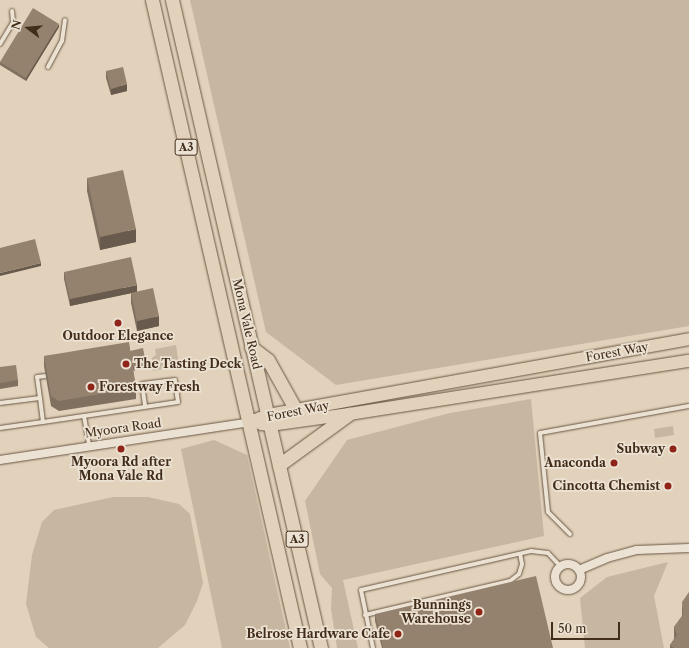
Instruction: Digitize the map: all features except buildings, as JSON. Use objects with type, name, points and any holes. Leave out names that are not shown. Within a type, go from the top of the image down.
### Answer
[{"type":"highway","name":"Mona Vale Road","points":[[152,0],[250,422],[300,648]]},
{"type":"highway","name":"Mona Vale Road","points":[[172,0],[321,648]]},
{"type":"highway","points":[[251,347],[268,360],[296,410]]},
{"type":"highway","points":[[279,464],[349,414]]},
{"type":"main road","name":"Forest Way","points":[[269,420],[296,410],[689,339]]},
{"type":"main road","name":"Forest Way","points":[[250,422],[349,414],[689,361]]},
{"type":"street","name":"Myoora Road","points":[[0,460],[89,445],[250,422]]},
{"type":"street","points":[[579,570],[608,558],[637,550],[689,548]]},
{"type":"street","points":[[570,564],[579,570],[582,578],[579,586],[572,590],[565,590],[558,586],[555,579],[556,571],[560,566],[570,564]]},
{"type":"lane","points":[[0,44],[13,22],[12,11]]},
{"type":"lane","points":[[48,67],[62,41],[65,20]]},
{"type":"lane","points":[[43,422],[37,377],[46,376]]},
{"type":"lane","points":[[0,428],[178,402],[175,380],[142,384],[145,406]]},
{"type":"lane","points":[[0,403],[40,398]]},
{"type":"lane","points":[[570,534],[548,512],[540,433],[689,406]]},
{"type":"lane","points":[[84,416],[89,445]]},
{"type":"lane","points":[[373,648],[361,590],[541,550],[548,553],[560,566]]},
{"type":"lane","points":[[365,615],[515,580],[519,574],[522,564],[520,554]]},
{"type":"shaded area","points":[[190,0],[689,0],[689,326],[336,385],[266,332]]},
{"type":"shaded area","points":[[176,345],[179,366],[153,371],[152,358],[156,355],[155,349]]},
{"type":"shaded area","points":[[531,399],[544,536],[343,580],[358,648],[337,648],[331,609],[332,588],[320,574],[305,501],[347,440],[450,413]]},
{"type":"shaded area","points":[[673,426],[674,435],[655,438],[654,429]]},
{"type":"shaded area","points":[[214,440],[247,455],[290,648],[222,648],[181,449]]},
{"type":"shaded area","points":[[113,497],[148,497],[179,504],[190,514],[203,583],[197,601],[185,625],[158,648],[49,648],[36,637],[26,604],[32,555],[42,522],[54,510]]},
{"type":"shaded area","points":[[668,562],[654,596],[664,648],[585,648],[580,598],[607,577]]},
{"type":"place","name":"Outdoor Elegance","points":[[118,323]]},
{"type":"place","name":"The Tasting Deck","points":[[126,364]]},
{"type":"place","name":"Forestway Fresh","points":[[91,387]]},
{"type":"place","name":"Myoora Rd after Mona Vale Rd","points":[[121,449]]},
{"type":"place","name":"Subway","points":[[673,449]]},
{"type":"place","name":"Anaconda","points":[[614,463]]},
{"type":"place","name":"Cincotta Chemist","points":[[668,486]]},
{"type":"place","name":"Bunnings Warehouse","points":[[479,612]]},
{"type":"place","name":"Belrose Hardware Cafe","points":[[398,634]]}]
